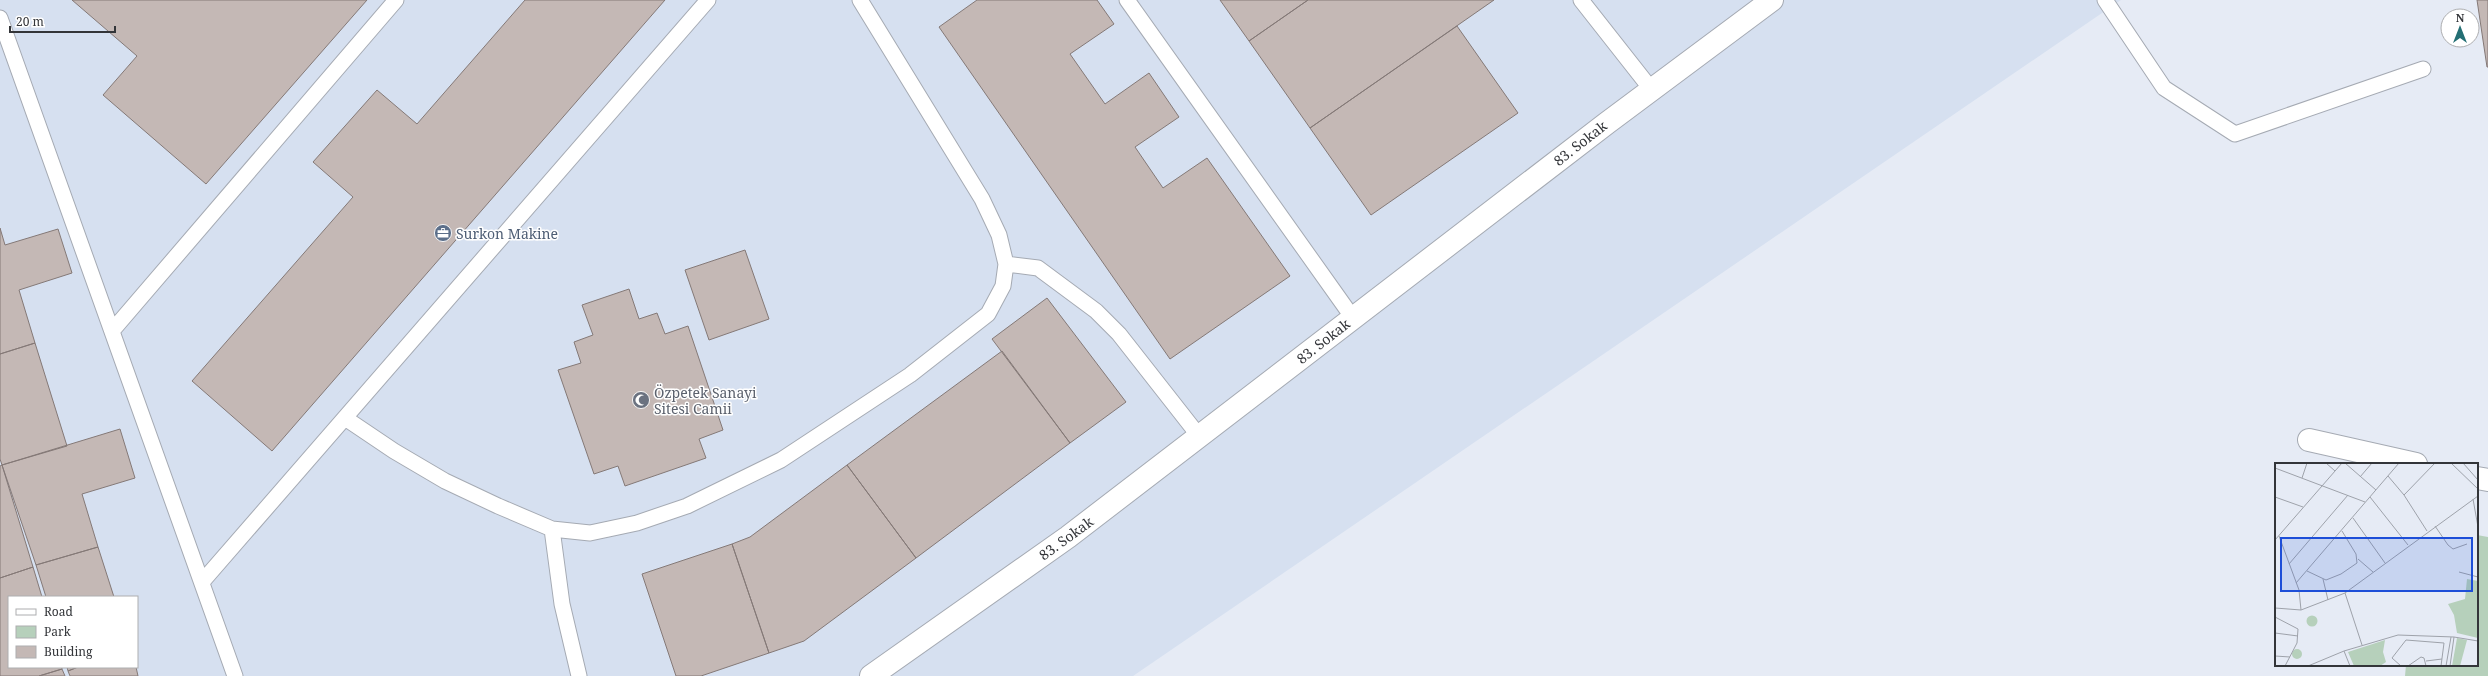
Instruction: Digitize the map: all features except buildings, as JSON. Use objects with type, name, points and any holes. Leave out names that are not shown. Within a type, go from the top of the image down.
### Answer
[{"type":"street","name":"83. Sokak","points":[[871,676],[1068,537],[1652,89],[1772,0]]},
{"type":"street","points":[[2309,440],[2412,463]]},
{"type":"street","points":[[2478,478],[2488,480]]},
{"type":"lane","points":[[112,331],[396,0]]},
{"type":"lane","points":[[202,582],[708,0]]},
{"type":"lane","points":[[345,418],[394,451],[445,481],[498,506],[552,529],[590,533],[637,523],[688,506],[781,460],[910,376],[988,314],[1003,286],[1006,264],[999,235],[982,199],[860,0]]},
{"type":"lane","points":[[1126,0],[1353,318]]},
{"type":"lane","points":[[1581,0],[1652,89]]},
{"type":"lane","points":[[2104,0],[2164,88],[2235,134],[2423,69]]},
{"type":"lane","points":[[0,18],[235,676]]},
{"type":"lane","points":[[1006,264],[1038,268],[1096,311],[1119,334],[1199,436]]},
{"type":"lane","points":[[552,529],[562,604],[579,676]]},
{"type":"shaded area","points":[[0,0],[2121,0],[1133,676],[0,676]]},
{"type":"green space","points":[[2478,535],[2488,537],[2488,676],[2405,676],[2406,666],[2478,666]]},
{"type":"place","name":"Surkon Makine","points":[[443,233]]},
{"type":"place","name":"Özpetek Sanayi Sitesi Camii","points":[[641,400]]}]
